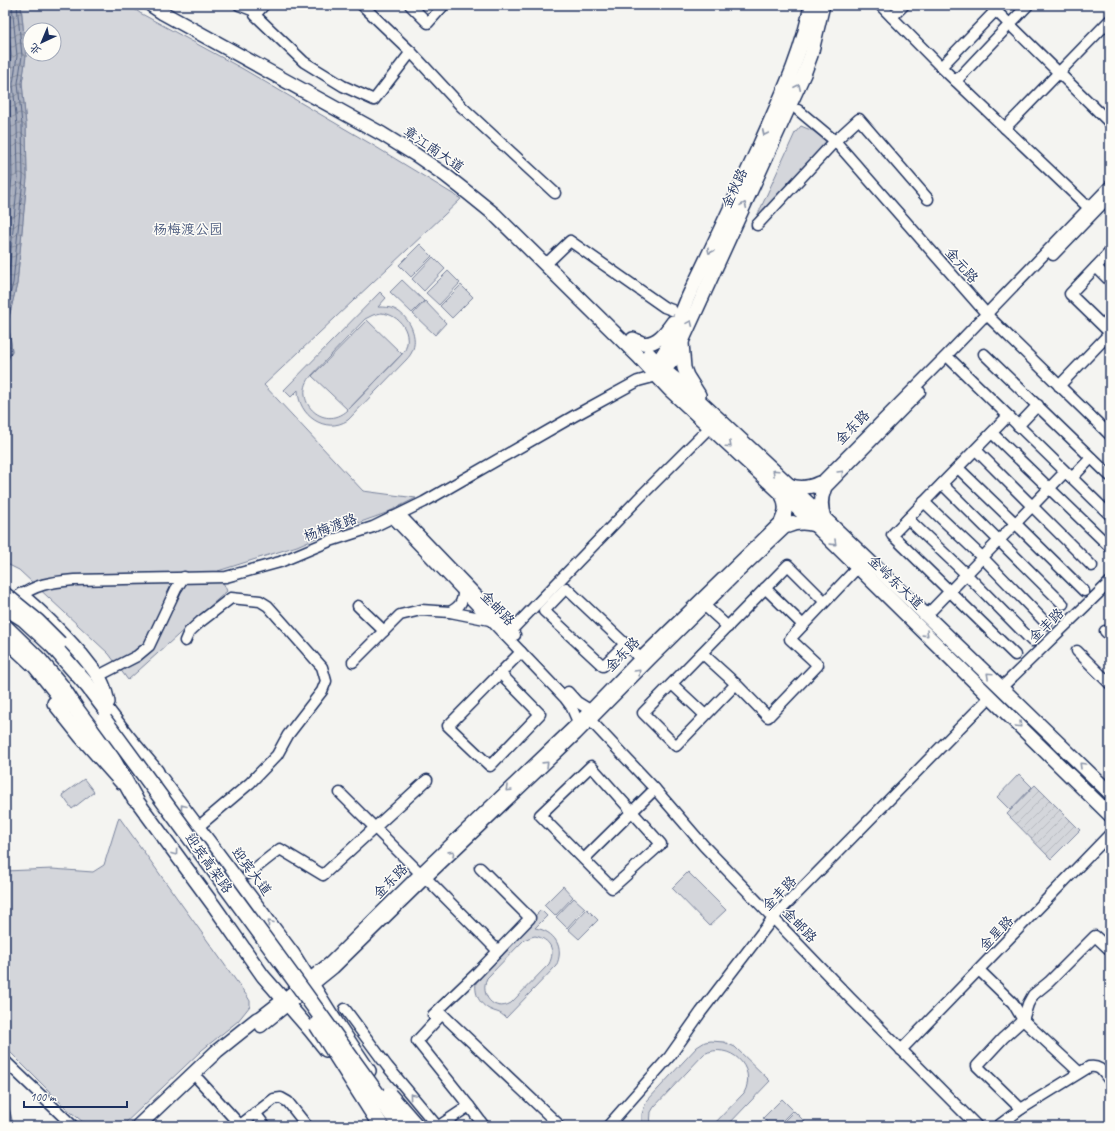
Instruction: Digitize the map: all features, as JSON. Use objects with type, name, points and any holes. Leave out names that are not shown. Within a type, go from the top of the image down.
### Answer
[{"type":"highway","points":[[5,608],[24,619],[47,654],[61,686],[110,755],[135,799]]},
{"type":"highway","name":"迎宾高架路","points":[[5,621],[47,654],[308,985],[400,1126]]},
{"type":"highway","points":[[5,627],[47,654],[92,690],[126,736],[156,772]]},
{"type":"highway","name":"迎宾高架路","points":[[101,722],[316,1025],[381,1125]]},
{"type":"highway","points":[[308,985],[345,1041],[394,1102],[416,1126]]},
{"type":"main road","name":"章江南大道","points":[[151,5],[447,172]]},
{"type":"main road","name":"章江南大道","points":[[165,5],[386,129],[420,150],[447,172],[468,193],[494,214],[633,339],[657,370]]},
{"type":"main road","name":"金秋路","points":[[657,370],[685,304],[794,68],[811,5]]},
{"type":"main road","name":"金秋路","points":[[657,370],[674,359],[804,74],[811,55],[823,5]]},
{"type":"main road","name":"章江南大道","points":[[548,262],[634,351],[657,370]]},
{"type":"main road","points":[[633,339],[643,343],[648,343],[658,339],[666,333],[685,304]]},
{"type":"main road","points":[[682,342],[683,363],[686,372],[709,410]]},
{"type":"main road","name":"金岭东大道","points":[[657,370],[709,410],[784,488],[926,616],[1110,792]]},
{"type":"main road","name":"金岭东大道","points":[[657,370],[670,390],[709,428],[784,488]]},
{"type":"main road","points":[[813,486],[821,487],[819,521],[810,523],[785,523],[785,503],[782,494],[784,488],[803,488],[813,486]]},
{"type":"main road","name":"金岭东大道","points":[[819,521],[858,567],[1110,815]]},
{"type":"main road","points":[[5,594],[38,621],[47,654]]},
{"type":"main road","points":[[21,595],[37,608],[62,633],[88,662],[101,680],[108,702]]},
{"type":"main road","points":[[5,639],[47,654]]},
{"type":"main road","points":[[5,651],[37,682],[135,799],[214,906],[263,976],[310,1030],[381,1125]]},
{"type":"main road","name":"迎宾大道","points":[[47,654],[82,668],[108,702],[156,772],[293,954],[308,985],[332,1016],[380,1087],[409,1126]]},
{"type":"main road","name":"金东路","points":[[151,1126],[259,1023]]},
{"type":"main road","name":"金东路","points":[[138,1126],[217,1051],[259,1023]]},
{"type":"street","points":[[239,5],[257,7],[255,15],[304,62],[343,86],[374,100],[411,52]]},
{"type":"street","points":[[362,5],[411,52],[462,107],[555,194]]},
{"type":"street","points":[[410,5],[428,23],[444,5]]},
{"type":"street","points":[[880,5],[941,67],[1088,208]]},
{"type":"street","points":[[892,17],[904,5]]},
{"type":"street","points":[[956,81],[1028,5]]},
{"type":"street","points":[[941,67],[995,7],[1010,24],[1110,123]]},
{"type":"street","points":[[1005,128],[1110,20]]},
{"type":"street","name":"金元路","points":[[798,110],[835,141],[989,316],[1110,435]]},
{"type":"street","points":[[757,225],[835,141],[859,119],[928,199]]},
{"type":"street","name":"金东路","points":[[821,487],[951,360],[989,316],[1110,186]]},
{"type":"street","name":"金东路","points":[[259,1023],[308,985],[334,968],[423,876],[590,710],[640,658],[803,506],[947,355],[989,316],[1110,196]]},
{"type":"street","points":[[548,262],[570,241],[664,307],[672,310]]},
{"type":"street","points":[[1059,386],[1110,333],[1070,294],[1110,252]]},
{"type":"street","points":[[1096,267],[1110,281]]},
{"type":"street","points":[[984,354],[1110,476]]},
{"type":"street","points":[[951,360],[1110,515]]},
{"type":"street","name":"杨梅渡路","points":[[5,608],[21,595],[42,585],[74,580],[226,577],[274,564],[373,526],[424,502],[657,370]]},
{"type":"street","points":[[1018,426],[1038,406]]},
{"type":"street","points":[[1008,416],[892,535],[1015,655]]},
{"type":"street","points":[[509,634],[640,497],[709,428]]},
{"type":"street","points":[[992,433],[1110,547]]},
{"type":"street","points":[[976,450],[1092,566]]},
{"type":"street","points":[[926,616],[1049,489],[1091,458]]},
{"type":"street","points":[[958,468],[1084,591]]},
{"type":"street","points":[[942,484],[1063,604]]},
{"type":"street","points":[[924,502],[982,557],[1047,624]]},
{"type":"street","name":"金邮路","points":[[396,515],[463,592],[490,620],[509,634],[521,652],[565,698],[571,706],[578,722]]},
{"type":"street","name":"金邮路","points":[[396,515],[509,634],[577,702],[590,710]]},
{"type":"street","points":[[908,518],[1032,641]]},
{"type":"street","name":"金东路","points":[[423,876],[591,721],[785,523]]},
{"type":"street","points":[[736,684],[676,746],[643,713],[788,565],[825,602]]},
{"type":"street","points":[[702,653],[768,716],[818,665],[790,639],[858,567]]},
{"type":"street","points":[[104,673],[137,656],[149,646],[176,589],[184,578]]},
{"type":"street","name":"金丰路","points":[[1002,688],[1110,582]]},
{"type":"street","points":[[625,644],[603,666],[544,611],[566,588],[640,658]]},
{"type":"street","points":[[765,588],[803,625]]},
{"type":"street","points":[[450,612],[460,606],[463,598],[463,592]]},
{"type":"street","points":[[185,641],[189,632],[231,598],[260,601],[268,606],[322,667],[326,681],[322,691],[288,735],[277,755],[250,783],[198,827]]},
{"type":"street","points":[[358,606],[384,630]]},
{"type":"street","points":[[705,606],[728,627]]},
{"type":"street","points":[[353,662],[400,615],[421,610],[450,612],[490,620]]},
{"type":"street","points":[[1077,651],[1110,684]]},
{"type":"street","points":[[500,674],[540,714],[490,766],[448,726],[521,652]]},
{"type":"street","points":[[672,684],[705,715]]},
{"type":"street","name":"金丰路","points":[[608,1126],[670,1056],[701,1012],[773,918],[990,696]]},
{"type":"street","name":"金邮路","points":[[591,721],[655,789],[704,846],[850,998],[977,1126]]},
{"type":"street","points":[[591,766],[632,811],[661,844],[612,888],[540,815],[591,766]]},
{"type":"street","points":[[248,874],[280,848],[323,875],[427,780]]},
{"type":"street","points":[[584,859],[655,789]]},
{"type":"street","points":[[340,793],[498,951]]},
{"type":"street","name":"金星路","points":[[901,1050],[1110,834]]},
{"type":"street","points":[[433,1015],[530,918],[480,868]]},
{"type":"street","points":[[1022,1109],[977,1066],[1003,1038],[1023,1020],[1028,1004],[1033,995],[1049,982],[1095,936],[1110,950]]},
{"type":"street","points":[[979,970],[1013,1003],[1023,1020],[1079,1072]]},
{"type":"street","points":[[345,1009],[387,1066],[438,1126],[469,1106]]},
{"type":"street","points":[[484,1126],[417,1041],[442,1014],[557,1124],[555,1126]]},
{"type":"street","points":[[5,1061],[72,1126]]},
{"type":"street","points":[[998,1126],[1079,1072],[1089,1067],[1095,1066],[1099,1068],[1110,1080]]},
{"type":"street","points":[[199,1080],[240,1126],[274,1099],[282,1098],[288,1102],[307,1126]]},
{"type":"street","points":[[255,1113],[265,1126]]},
{"type":"green space","name":"杨梅渡公园","points":[[21,5],[129,5],[140,13],[243,69],[461,199],[264,385],[363,491],[416,498],[386,513],[327,533],[297,546],[218,571],[227,591],[128,680],[109,654],[19,570],[5,563],[5,365],[12,351],[8,321],[17,284],[27,178],[26,125],[22,83],[25,62],[62,62],[62,22],[23,22]]},
{"type":"green space","points":[[801,126],[813,131],[828,143],[753,225],[795,133]]},
{"type":"green space","points":[[420,244],[432,256],[411,277],[399,265]]},
{"type":"green space","points":[[433,257],[445,269],[424,291],[412,279]]},
{"type":"green space","points":[[448,271],[460,283],[439,305],[426,293]]},
{"type":"green space","points":[[402,280],[424,301],[412,313],[390,292]]},
{"type":"green space","points":[[461,285],[473,297],[452,318],[440,306]]},
{"type":"green space","points":[[380,292],[386,298],[378,307],[394,309],[404,316],[411,326],[414,344],[410,355],[348,420],[339,424],[322,424],[314,420],[303,407],[299,399],[298,390],[291,397],[284,390]],"holes":[[[381,313],[394,317],[399,321],[406,332],[407,345],[404,352],[348,410],[338,416],[329,418],[312,410],[307,403],[305,394],[306,384],[312,375],[365,319]]]},
{"type":"green space","points":[[425,301],[446,323],[435,335],[413,314]]},
{"type":"green space","points":[[367,320],[402,354],[348,410],[312,376]]},
{"type":"green space","points":[[1019,774],[1032,787],[1010,810],[997,797]]},
{"type":"green space","points":[[84,779],[94,792],[72,809],[62,795]]},
{"type":"green space","points":[[1035,785],[1080,830],[1051,859],[1007,814]]},
{"type":"green space","points":[[119,817],[247,996],[250,1001],[250,1006],[238,1021],[202,1050],[122,1126],[88,1126],[67,1109],[5,1047],[5,871],[52,869],[93,872],[104,865]]},
{"type":"green space","points":[[688,872],[726,910],[709,926],[672,888]]},
{"type":"green space","points":[[563,886],[573,897],[555,916],[544,905]]},
{"type":"green space","points":[[574,898],[585,908],[567,928],[556,917]]},
{"type":"green space","points":[[587,909],[598,920],[579,939],[568,929]]},
{"type":"green space","points":[[541,910],[547,916],[535,928],[548,933],[553,937],[559,947],[559,959],[556,966],[506,1018],[500,1013],[489,1009],[478,999],[476,985],[478,975]],"holes":[[[535,936],[548,942],[552,950],[549,964],[511,1003],[499,1006],[494,1004],[490,1001],[485,990],[487,978],[524,940]]]},
{"type":"green space","points":[[705,1042],[724,1042],[735,1047],[770,1081],[727,1126],[712,1126],[744,1093],[747,1083],[747,1074],[739,1059],[731,1054],[723,1051],[713,1051],[704,1054],[654,1107],[651,1112],[650,1126],[642,1126],[642,1114],[646,1102],[697,1047]]},
{"type":"green space","points":[[782,1099],[793,1110],[777,1126],[771,1126],[763,1118]]},
{"type":"green space","points":[[794,1111],[805,1122],[801,1126],[779,1126]]},
{"type":"water","points":[[5,5],[21,5],[23,22],[22,62],[25,62],[22,83],[26,125],[27,178],[17,284],[8,321],[12,351],[5,365]]},
{"type":"waterway","points":[[5,1081],[5,1093],[13,1126]]}]
